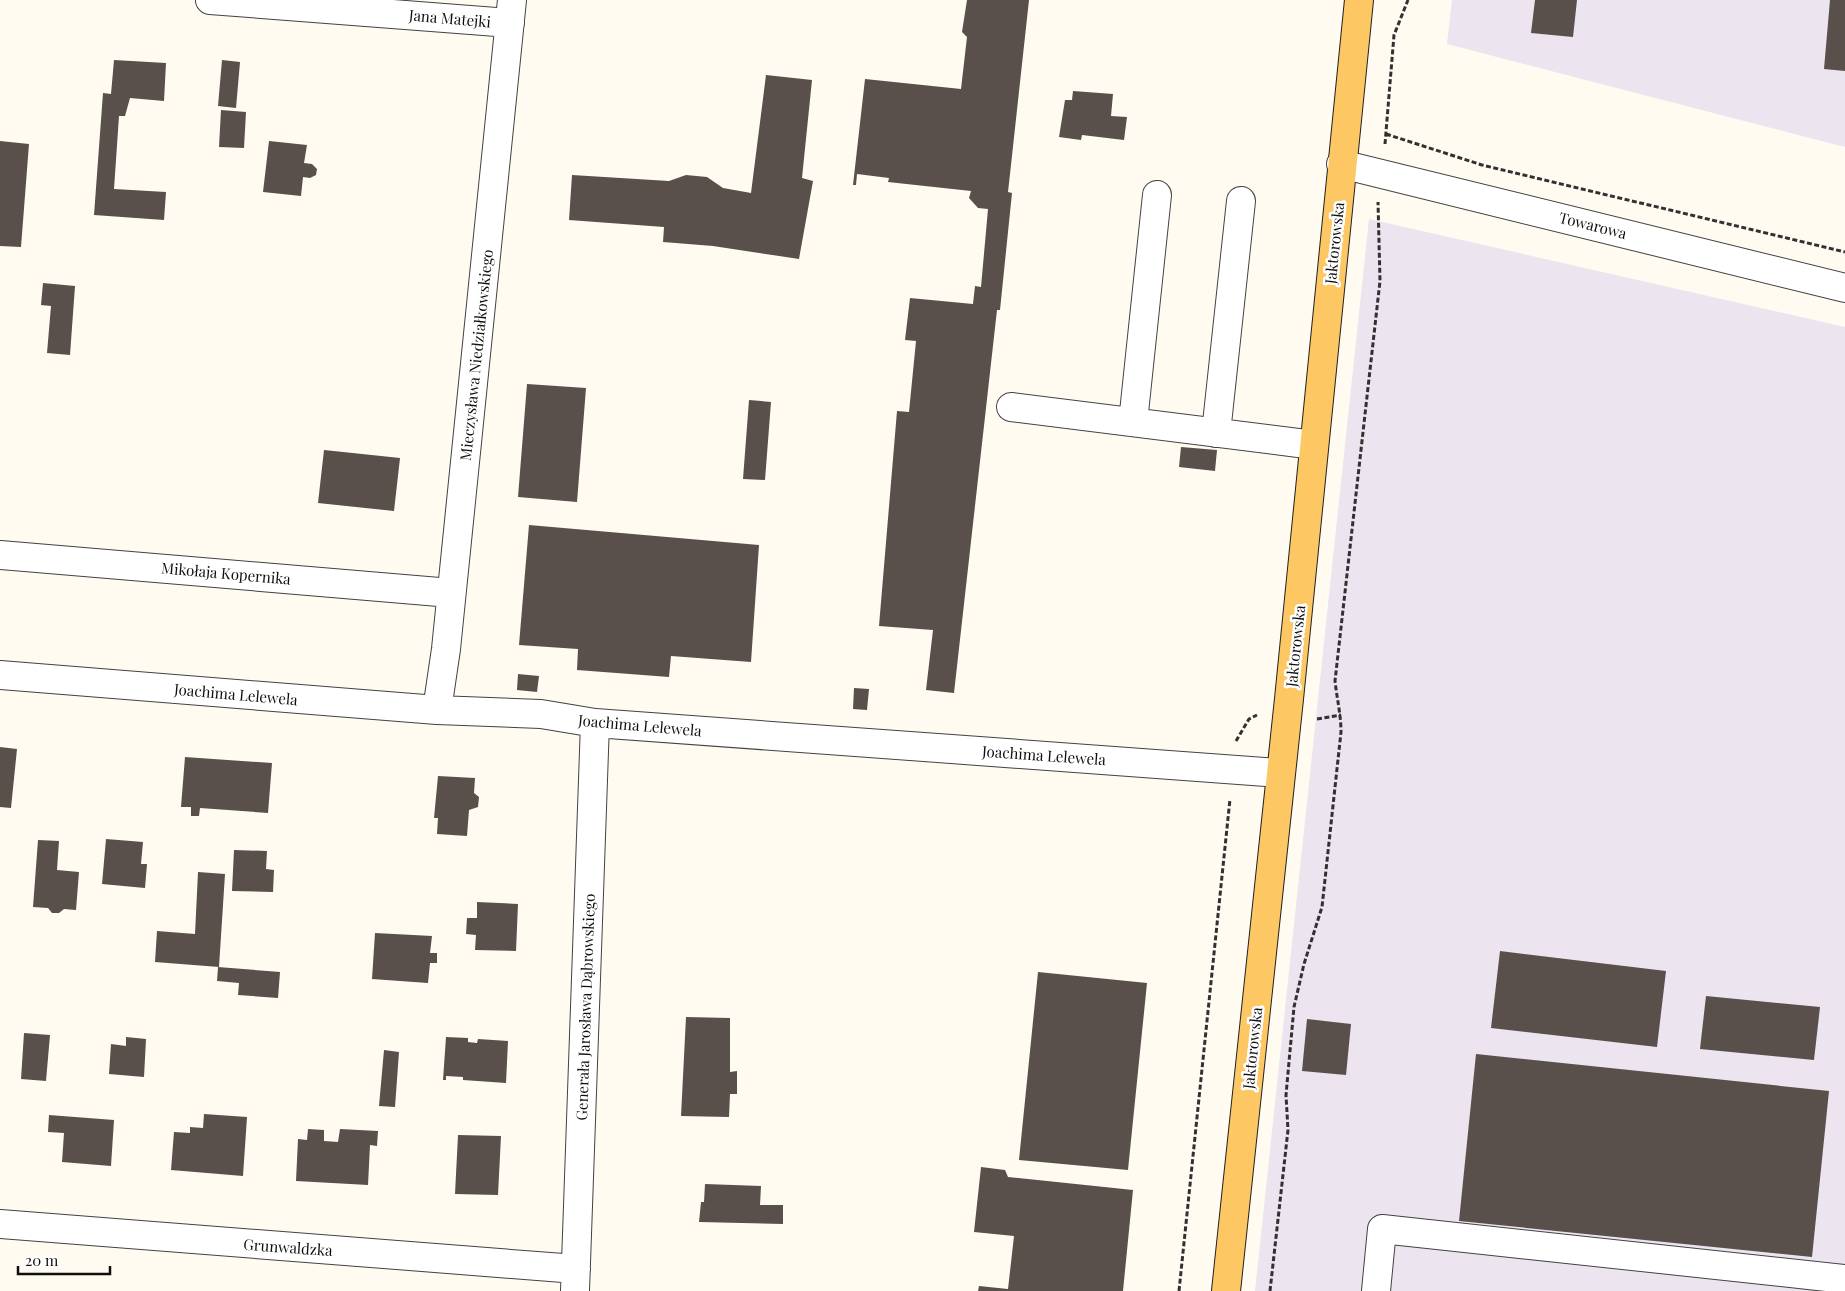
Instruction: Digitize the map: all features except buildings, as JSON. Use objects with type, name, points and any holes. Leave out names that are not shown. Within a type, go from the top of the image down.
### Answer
[{"type":"main road","name":"Jaktorowska","points":[[1226,1291],[1359,0]]},
{"type":"street","name":"Jana Matejki","points":[[210,0],[511,12]]},
{"type":"street","name":"Mieczysława Niedziałkowskiego","points":[[437,710],[511,12]]},
{"type":"street","name":"Towarowa","points":[[1342,164],[1845,288]]},
{"type":"street","points":[[1133,422],[1157,195]]},
{"type":"street","points":[[1216,432],[1241,202]]},
{"type":"street","points":[[1011,407],[1314,445]]},
{"type":"street","name":"Mikołaja Kopernika","points":[[0,555],[451,592]]},
{"type":"street","name":"Joachima Lelewela","points":[[0,675],[437,710],[541,714],[595,723],[1280,773]]},
{"type":"street","name":"Generała Jarosława Dąbrowskiego","points":[[576,1280],[595,723]]},
{"type":"street","name":"Grunwaldzka","points":[[0,1224],[576,1280]]},
{"type":"street","points":[[1376,1291],[1382,1229],[1845,1279]]},
{"type":"path","points":[[1270,1291],[1288,1130],[1286,1095],[1294,1007],[1304,964],[1322,907],[1341,732],[1341,715],[1337,705],[1335,681],[1380,281],[1377,210],[1386,134],[1394,35],[1408,0]]},
{"type":"path","points":[[1386,134],[1482,165],[1845,252]]},
{"type":"path","points":[[1178,1291],[1230,797]]},
{"type":"shaded area","points":[[1452,0],[1845,0],[1845,147],[1447,44]]},
{"type":"shaded area","points":[[1369,219],[1845,327],[1845,1291],[1255,1291]]}]
